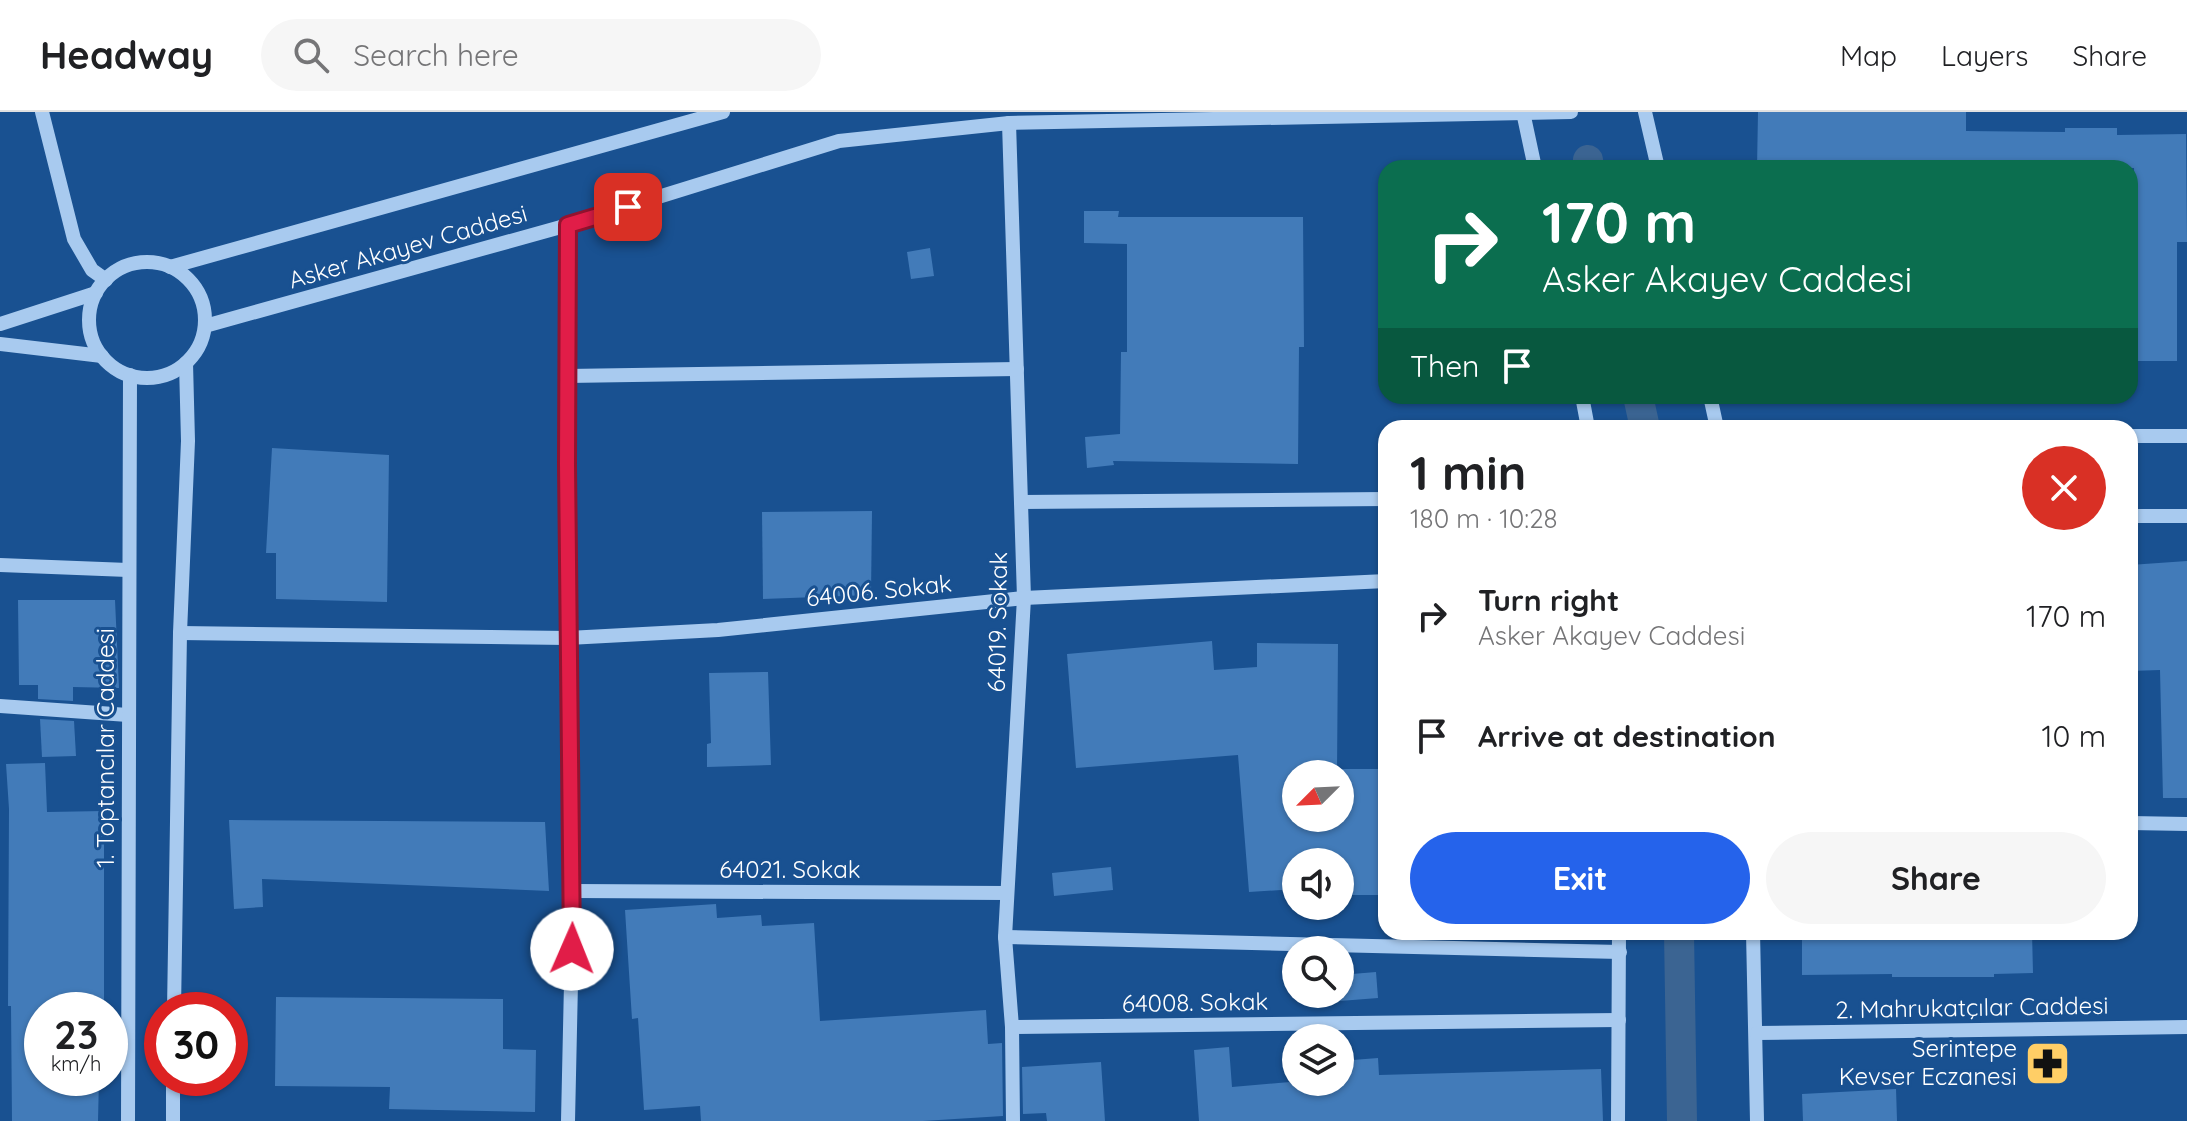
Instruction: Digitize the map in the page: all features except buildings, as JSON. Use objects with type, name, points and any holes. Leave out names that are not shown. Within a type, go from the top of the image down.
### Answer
[{"type":"street","points":[[42,112],[74,239],[92,270],[106,280]]},
{"type":"street","name":"Asker Akayev Caddesi","points":[[96,293],[120,269],[136,263],[170,267],[723,112]]},
{"type":"street","points":[[1523,112],[1533,160]]},
{"type":"street","name":"Asker Akayev Caddesi","points":[[205,326],[568,225],[839,141],[1009,123],[1571,112]]},
{"type":"street","points":[[1645,112],[1656,160]]},
{"type":"street","name":"64019. Sokak","points":[[1009,123],[1024,598],[1005,937],[1012,1027],[1013,1121]]},
{"type":"street","points":[[568,225],[568,638],[573,891],[568,1121]]},
{"type":"street","points":[[96,293],[90,326],[102,356],[114,368],[130,375],[160,377],[174,372],[196,352],[205,326],[200,297],[193,285],[170,267]]},
{"type":"street","points":[[0,324],[96,293]]},
{"type":"street","points":[[0,344],[102,356]]},
{"type":"street","points":[[174,992],[180,633],[188,441],[186,363]]},
{"type":"street","points":[[567,376],[1017,369]]},
{"type":"street","name":"1. Toptancılar Caddesi","points":[[128,1121],[130,375]]},
{"type":"street","points":[[2138,436],[2187,436]]},
{"type":"street","points":[[1021,502],[1378,499]]},
{"type":"street","points":[[2138,516],[2187,516]]},
{"type":"street","points":[[0,565],[128,570]]},
{"type":"street","name":"64006. Sokak","points":[[180,633],[568,638],[718,630],[1024,598],[1378,581]]},
{"type":"street","points":[[0,706],[128,715]]},
{"type":"street","points":[[2138,823],[2187,824]]},
{"type":"street","name":"64021. Sokak","points":[[573,891],[1007,893]]},
{"type":"street","points":[[1005,937],[1620,952]]},
{"type":"street","points":[[1618,1121],[1619,940]]},
{"type":"street","points":[[1753,940],[1757,1121]]},
{"type":"street","name":"64008. Sokak","points":[[1012,1027],[1619,1020]]},
{"type":"street","name":"2. Mahrukatçılar Caddesi","points":[[1757,1033],[2187,1027]]},
{"type":"street","points":[[173,1096],[173,1121]]},
{"type":"waterway","points":[[1640,404],[1643,420]]},
{"type":"waterway","points":[[1679,940],[1682,1121]]},
{"type":"place","name":"Serintepe Kevser Eczanesi","points":[[2048,1063]]},
{"type":"route","points":[[572,949],[568,225],[628,207]]}]
